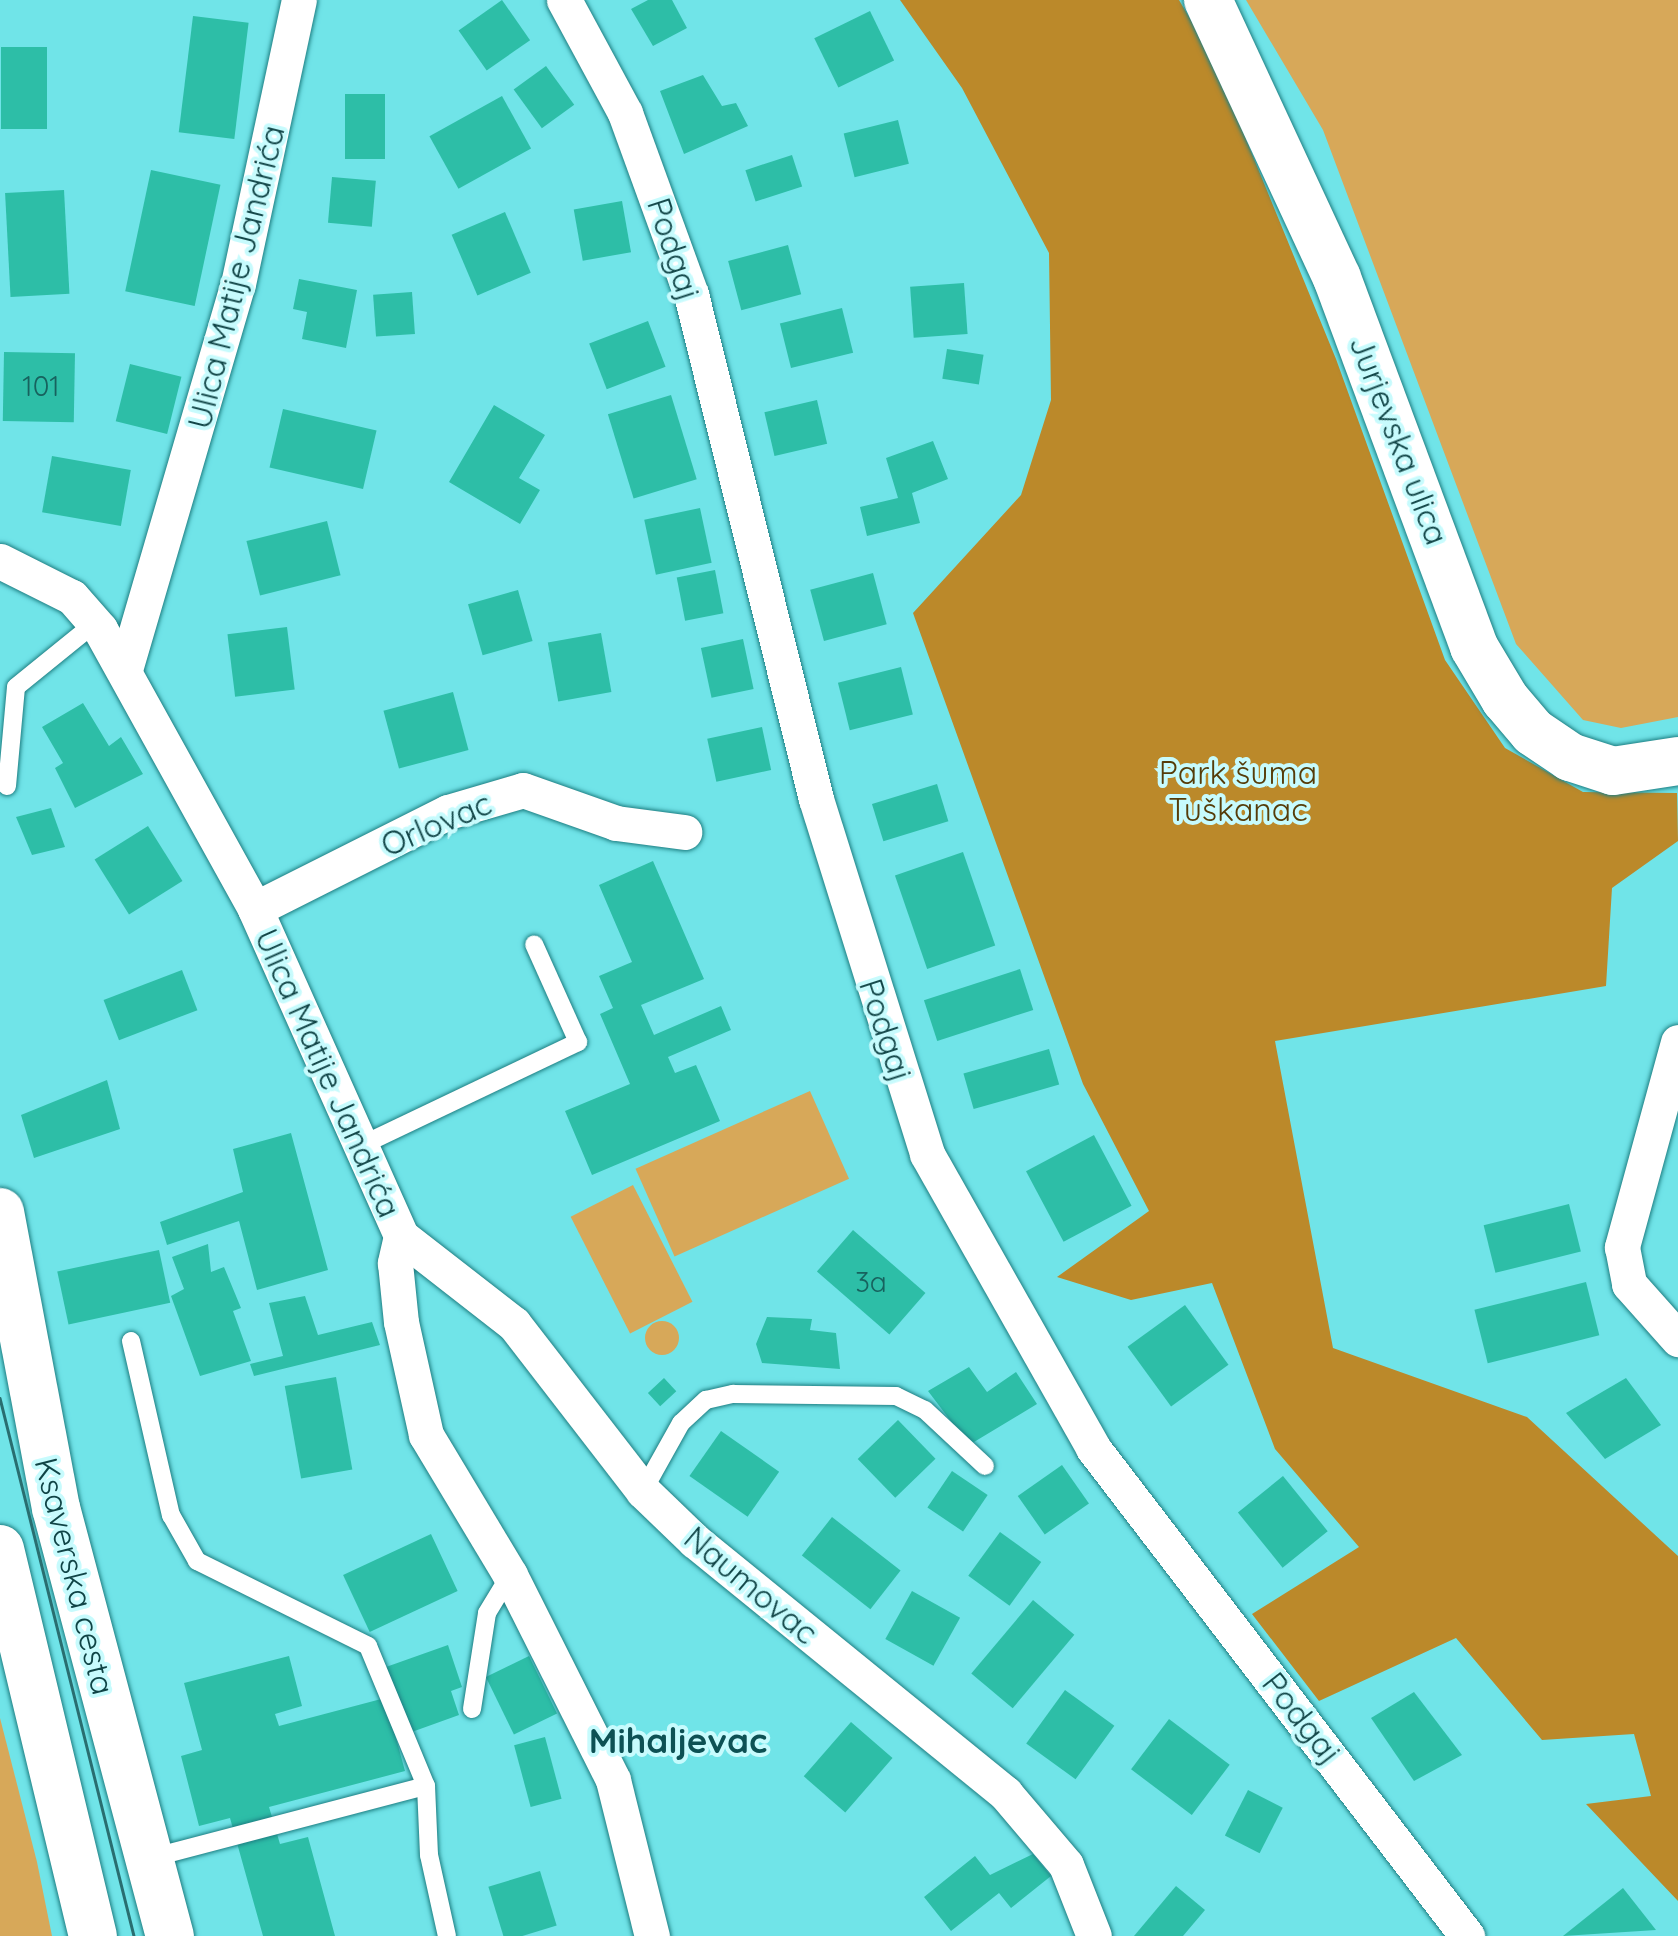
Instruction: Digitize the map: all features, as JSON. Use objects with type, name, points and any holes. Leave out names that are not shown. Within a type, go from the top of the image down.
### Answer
[{"type":"main road","name":"Jurjevska ulica","points":[[1208,0],[1337,278],[1474,647],[1505,699],[1533,732],[1570,756],[1613,771],[1678,761]]},
{"type":"main road","name":"Ksaverska cesta","points":[[0,1212],[56,1508],[170,1936]]},
{"type":"main road","name":"Ksaverska cesta","points":[[0,1549],[92,1936]]},
{"type":"street","name":"Ulica Matije Jandrića","points":[[126,666],[238,284],[300,0]]},
{"type":"street","name":"Podgaj","points":[[564,0],[625,112],[691,294],[817,804],[927,1154],[1093,1448],[1467,1936]]},
{"type":"street","name":"Ulica Matije Jandrića","points":[[0,562],[72,597],[95,623],[126,666],[254,909],[357,1148],[401,1236],[394,1263],[401,1322],[426,1435],[510,1575],[613,1780],[652,1936]]},
{"type":"street","name":"Orlovac","points":[[254,909],[448,812],[522,790],[616,823],[684,832]]},
{"type":"street","points":[[1678,1042],[1622,1247],[1629,1284],[1678,1339]]},
{"type":"street","name":"Naumovac","points":[[401,1236],[514,1324],[643,1491],[1005,1793],[1066,1865],[1094,1936]]},
{"type":"lane","points":[[7,786],[16,688],[95,623]]},
{"type":"lane","points":[[357,1148],[578,1042],[534,944]]},
{"type":"lane","points":[[131,1341],[170,1515],[197,1561],[368,1646],[426,1786],[429,1855],[447,1936]]},
{"type":"lane","points":[[643,1491],[681,1423],[706,1400],[733,1394],[896,1396],[924,1410],[984,1466]]},
{"type":"lane","points":[[472,1709],[487,1613],[510,1575]]},
{"type":"lane","points":[[149,1859],[426,1786]]},
{"type":"shaded area","points":[[1246,0],[1678,0],[1678,717],[1621,728],[1583,720],[1516,644],[1323,130]]},
{"type":"shaded area","points":[[810,1091],[849,1179],[675,1256],[636,1169]]},
{"type":"shaded area","points":[[633,1185],[692,1302],[630,1334],[571,1217]]},
{"type":"shaded area","points":[[662,1321],[674,1326],[679,1338],[674,1350],[662,1355],[650,1350],[645,1338],[650,1326]]},
{"type":"shaded area","points":[[0,1718],[37,1862],[52,1936],[0,1936]]},
{"type":"green space","name":"Park šuma Tuškanac","points":[[900,0],[1179,0],[1211,54],[1336,359],[1445,660],[1505,748],[1583,792],[1677,793],[1678,841],[1612,888],[1606,986],[1275,1041],[1333,1348],[1527,1417],[1678,1556],[1678,1901],[1586,1804],[1651,1796],[1634,1734],[1542,1740],[1456,1638],[1319,1701],[1252,1614],[1359,1547],[1275,1449],[1212,1283],[1131,1300],[1057,1277],[1149,1211],[1083,1084],[913,613],[1021,495],[1051,400],[1049,253],[962,88]]},
{"type":"building","points":[[502,0],[530,40],[487,71],[459,30]]},
{"type":"building","points":[[648,0],[672,0],[687,28],[653,46],[631,9]]},
{"type":"building","points":[[870,11],[894,60],[838,88],[814,38]]},
{"type":"building","points":[[193,16],[249,23],[234,139],[179,132]]},
{"type":"building","points":[[1,47],[47,47],[47,129],[1,129]]},
{"type":"building","points":[[546,66],[574,105],[542,128],[514,90]]},
{"type":"building","points":[[703,75],[722,106],[736,103],[748,126],[684,154],[660,91]]},
{"type":"building","points":[[345,94],[385,94],[385,159],[345,159]]},
{"type":"building","points":[[502,96],[531,148],[458,189],[429,136]]},
{"type":"building","points":[[898,120],[909,164],[855,177],[844,134]]},
{"type":"building","points":[[792,155],[802,186],[756,202],[745,170]]},
{"type":"building","points":[[151,170],[220,185],[195,306],[125,291]]},
{"type":"building","points":[[332,177],[376,181],[372,227],[328,223]]},
{"type":"building","points":[[64,190],[69,294],[11,297],[5,193]]},
{"type":"building","points":[[622,201],[631,252],[583,261],[574,210]]},
{"type":"building","points":[[505,212],[531,273],[477,295],[452,235]]},
{"type":"building","points":[[788,245],[801,294],[741,310],[728,261]]},
{"type":"building","points":[[299,279],[357,290],[346,348],[302,339],[307,312],[293,309]]},
{"type":"building","points":[[964,283],[968,334],[914,338],[910,287]]},
{"type":"building","points":[[412,292],[415,334],[376,337],[373,295]]},
{"type":"building","points":[[842,308],[853,353],[791,368],[780,323]]},
{"type":"building","points":[[648,321],[666,367],[607,389],[589,344]]},
{"type":"building","points":[[947,349],[984,355],[979,384],[942,379]]},
{"type":"building","points":[[4,352],[75,353],[74,422],[3,421]]},
{"type":"building","points":[[130,364],[181,377],[167,434],[116,421]]},
{"type":"building","points":[[671,395],[697,479],[634,498],[608,414]]},
{"type":"building","points":[[817,400],[827,444],[775,456],[764,412]]},
{"type":"building","points":[[494,405],[545,435],[519,478],[540,490],[520,524],[449,482]]},
{"type":"building","points":[[283,409],[377,431],[363,489],[270,467]]},
{"type":"building","points":[[933,441],[948,479],[912,493],[920,523],[867,536],[860,507],[898,498],[886,458]]},
{"type":"building","points":[[52,456],[131,470],[121,526],[42,512]]},
{"type":"building","points":[[700,508],[712,563],[656,575],[644,520]]},
{"type":"building","points":[[327,521],[341,575],[260,595],[246,541]]},
{"type":"building","points":[[715,570],[723,613],[685,621],[677,577]]},
{"type":"building","points":[[873,573],[887,624],[824,641],[810,590]]},
{"type":"building","points":[[518,590],[533,641],[483,655],[468,604]]},
{"type":"building","points":[[287,627],[295,690],[235,697],[227,634]]},
{"type":"building","points":[[601,633],[611,692],[558,701],[548,642]]},
{"type":"building","points":[[743,639],[754,689],[712,698],[701,648]]},
{"type":"building","points":[[901,667],[913,715],[850,730],[838,683]]},
{"type":"building","points":[[453,692],[469,750],[399,769],[383,711]]},
{"type":"building","points":[[83,703],[109,746],[121,737],[143,774],[75,808],[55,768],[63,763],[42,727]]},
{"type":"building","points":[[762,727],[771,770],[716,782],[707,739]]},
{"type":"building","points":[[937,784],[948,821],[883,841],[872,804]]},
{"type":"building","points":[[51,808],[65,847],[32,855],[16,817]]},
{"type":"building","points":[[148,826],[182,881],[129,915],[95,859]]},
{"type":"building","points":[[963,852],[995,946],[927,969],[895,875]]},
{"type":"building","points":[[653,861],[704,979],[641,1005],[654,1035],[721,1006],[731,1030],[668,1057],[675,1073],[696,1065],[720,1121],[592,1175],[565,1111],[630,1084],[600,1014],[613,1008],[599,976],[632,962],[599,885]]},
{"type":"building","points":[[1020,969],[1033,1010],[937,1041],[924,1000]]},
{"type":"building","points":[[182,970],[197,1010],[119,1040],[104,1000]]},
{"type":"building","points":[[1049,1049],[1059,1085],[974,1109],[963,1074]]},
{"type":"building","points":[[107,1080],[120,1129],[34,1158],[21,1115]]},
{"type":"building","points":[[291,1133],[328,1270],[257,1290],[239,1221],[167,1245],[160,1222],[243,1192],[233,1149]]},
{"type":"building","points":[[1094,1135],[1132,1206],[1064,1242],[1026,1171]]},
{"type":"building","points":[[1569,1204],[1581,1252],[1495,1273],[1484,1225]]},
{"type":"building","points":[[853,1230],[925,1293],[889,1334],[817,1272]]},
{"type":"building","points":[[208,1244],[211,1272],[224,1267],[241,1308],[233,1311],[251,1361],[200,1376],[171,1296],[184,1289],[172,1257]]},
{"type":"building","points":[[159,1250],[170,1303],[68,1324],[57,1272]]},
{"type":"building","points":[[1586,1282],[1599,1335],[1488,1363],[1474,1310]]},
{"type":"building","points":[[305,1296],[318,1335],[372,1322],[380,1345],[254,1376],[250,1364],[283,1356],[269,1303]]},
{"type":"building","points":[[1185,1305],[1228,1365],[1171,1407],[1128,1347]]},
{"type":"building","points":[[767,1317],[812,1319],[810,1330],[836,1333],[840,1369],[762,1363],[756,1344]]},
{"type":"building","points":[[969,1367],[987,1392],[1016,1372],[1037,1404],[969,1445],[928,1391]]},
{"type":"building","points":[[336,1377],[352,1470],[301,1479],[285,1386]]},
{"type":"building","points":[[664,1378],[676,1391],[660,1406],[648,1393]]},
{"type":"building","points":[[1626,1378],[1661,1425],[1605,1459],[1566,1413]]},
{"type":"building","points":[[898,1420],[936,1459],[895,1498],[858,1459]]},
{"type":"building","points":[[721,1431],[779,1472],[748,1517],[689,1476]]},
{"type":"building","points":[[1062,1465],[1089,1504],[1045,1534],[1018,1496]]},
{"type":"building","points":[[952,1471],[988,1495],[963,1532],[927,1507]]},
{"type":"building","points":[[1283,1476],[1328,1531],[1283,1568],[1238,1513]]},
{"type":"building","points":[[832,1517],[901,1571],[870,1609],[802,1556]]},
{"type":"building","points":[[1000,1532],[1041,1562],[1010,1606],[968,1576]]},
{"type":"building","points":[[431,1534],[458,1591],[370,1632],[343,1575]]},
{"type":"building","points":[[912,1591],[960,1618],[933,1666],[885,1639]]},
{"type":"building","points":[[1033,1600],[1074,1635],[1013,1708],[971,1674]]},
{"type":"building","points":[[448,1645],[462,1687],[451,1691],[459,1715],[409,1733],[386,1667]]},
{"type":"building","points":[[289,1656],[302,1706],[275,1714],[279,1726],[385,1698],[405,1771],[269,1807],[280,1844],[308,1837],[335,1936],[263,1936],[230,1818],[199,1826],[181,1756],[202,1750],[184,1683]]},
{"type":"building","points":[[529,1656],[557,1714],[514,1735],[486,1677]]},
{"type":"building","points":[[1065,1690],[1114,1726],[1076,1779],[1026,1743]]},
{"type":"building","points":[[1414,1692],[1462,1755],[1414,1781],[1371,1718]]},
{"type":"building","points":[[1169,1719],[1230,1765],[1192,1815],[1131,1769]]},
{"type":"building","points":[[851,1722],[893,1758],[845,1812],[804,1776]]},
{"type":"building","points":[[545,1737],[562,1799],[531,1807],[514,1745]]},
{"type":"building","points":[[1248,1790],[1283,1808],[1260,1853],[1225,1835]]},
{"type":"building","points":[[1033,1854],[1051,1876],[1011,1908],[999,1893],[951,1931],[924,1897],[975,1856],[990,1875]]},
{"type":"building","points":[[540,1871],[557,1926],[522,1936],[503,1936],[488,1887]]},
{"type":"building","points":[[1176,1886],[1205,1910],[1183,1936],[1134,1936]]},
{"type":"building","points":[[1623,1888],[1656,1930],[1563,1936]]},
{"type":"tram line","points":[[0,1398],[134,1936]]},
{"type":"district","name":"Mihaljevac","points":[[678,1740]]}]
